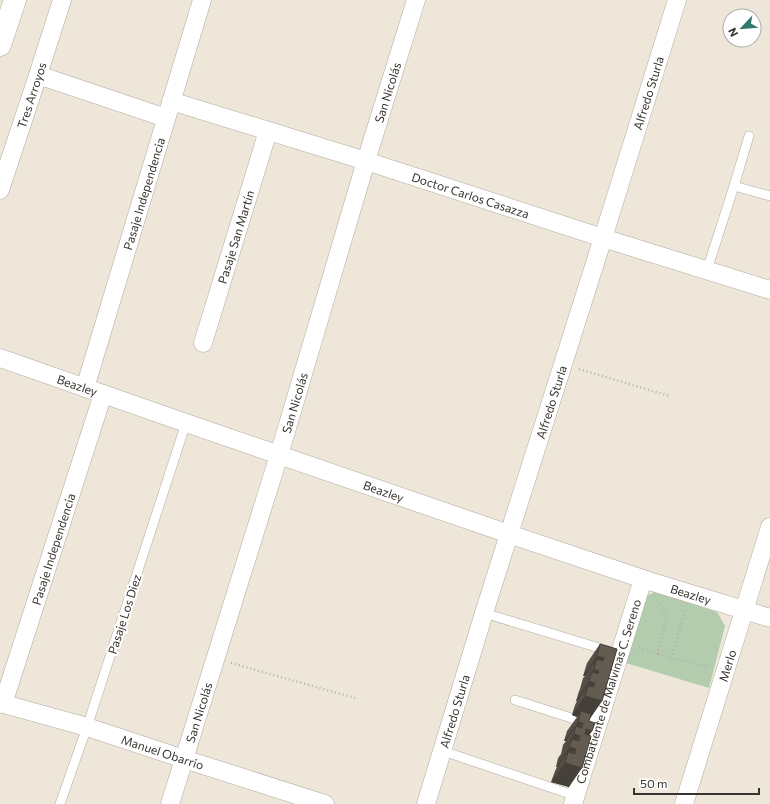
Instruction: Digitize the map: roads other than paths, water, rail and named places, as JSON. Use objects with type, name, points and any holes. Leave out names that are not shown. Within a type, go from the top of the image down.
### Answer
[{"type":"highway","points":[[0,45],[15,0]]},
{"type":"street","name":"Tres Arroyos","points":[[0,190],[62,0]]},
{"type":"street","name":"Pasaje Independencia","points":[[85,388],[202,0]]},
{"type":"street","name":"San Nicolás","points":[[170,804],[279,455],[366,161],[416,0]]},
{"type":"street","name":"Alfredo Sturla","points":[[426,804],[484,613],[677,0]]},
{"type":"street","points":[[38,75],[166,118]]},
{"type":"street","name":"Doctor Carlos Casazza","points":[[171,101],[366,161],[603,238],[770,290]]},
{"type":"street","name":"Pasaje San Martín","points":[[203,343],[268,131]]},
{"type":"street","name":"Beazley","points":[[0,358],[509,534],[646,580],[770,618]]},
{"type":"street","name":"Pasaje Independencia","points":[[2,704],[102,394]]},
{"type":"street","name":"Merlo","points":[[684,804],[770,528]]},
{"type":"street","name":"Combatiente de Malvinas C. Sereno","points":[[575,800],[622,649],[646,580]]},
{"type":"street","name":"Manuel Obarrio","points":[[2,704],[87,727],[325,804]]},
{"type":"lane","points":[[706,270],[749,136]]},
{"type":"lane","points":[[734,186],[770,196]]},
{"type":"lane","name":"Pasaje Los Diez","points":[[60,804],[87,727],[186,423]]},
{"type":"lane","points":[[484,613],[622,649]]},
{"type":"lane","points":[[516,700],[598,726]]},
{"type":"lane","points":[[443,751],[575,800]]}]
